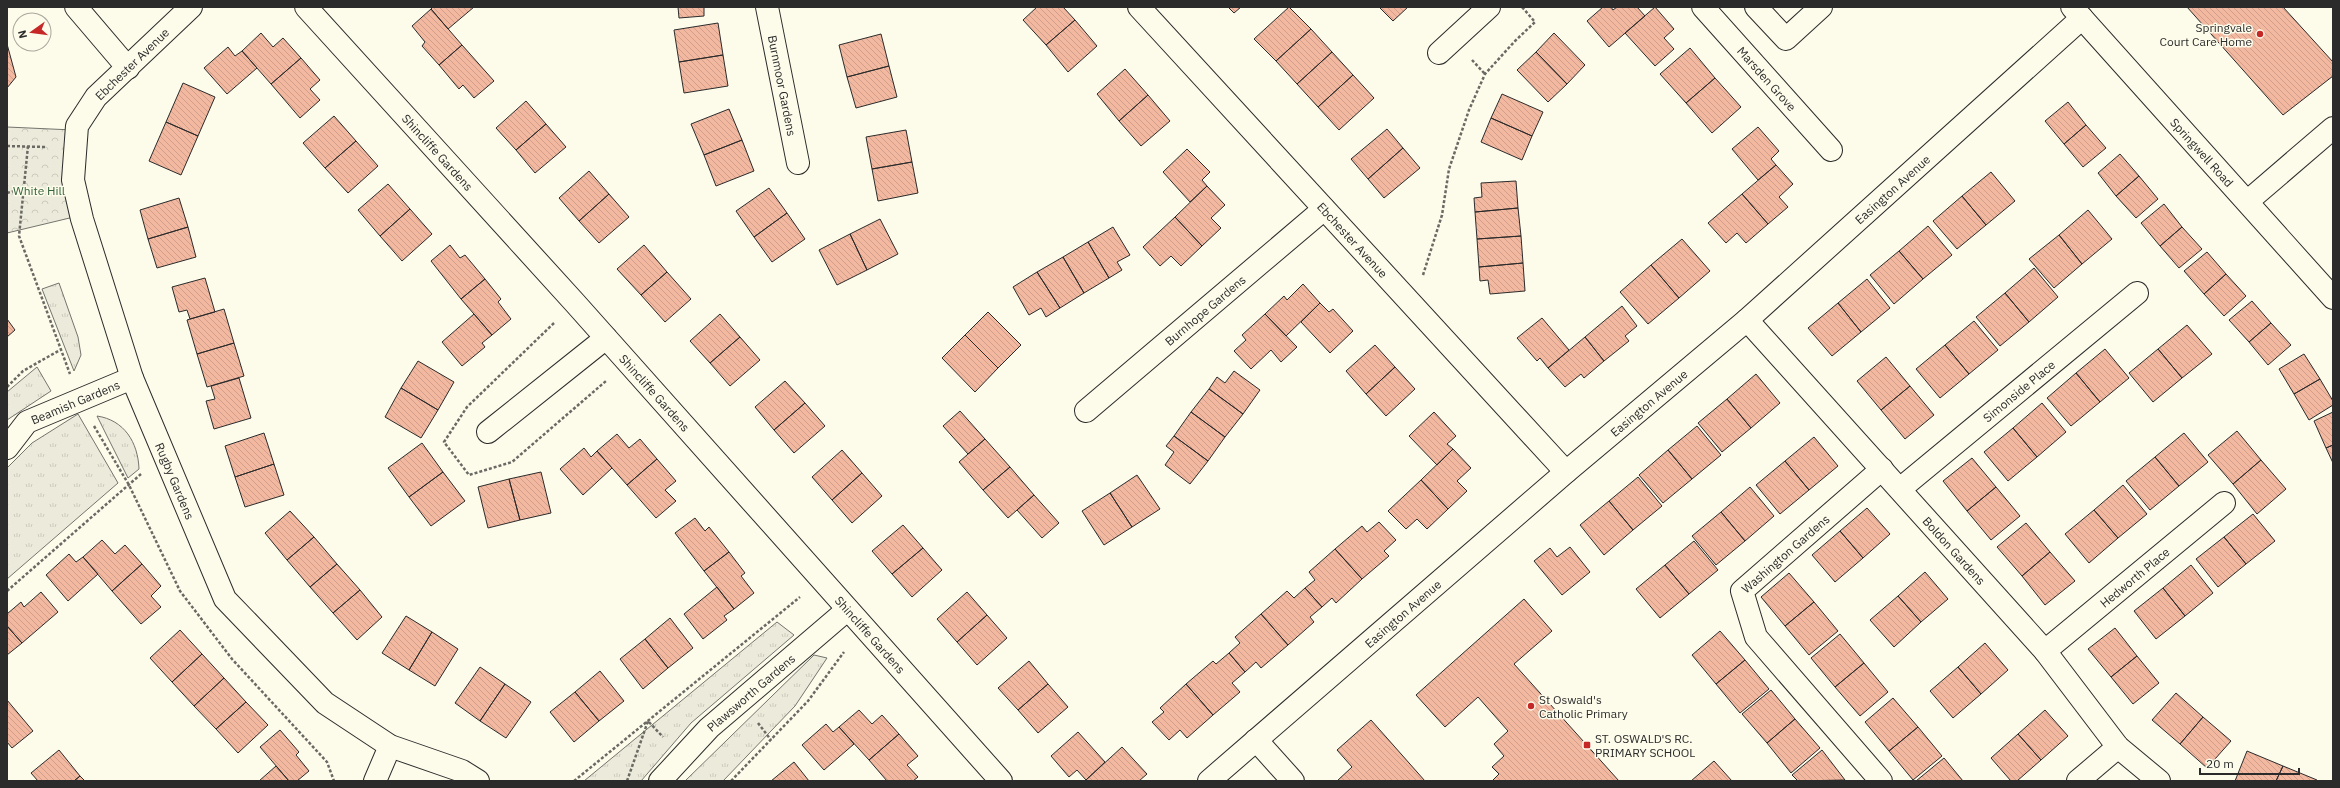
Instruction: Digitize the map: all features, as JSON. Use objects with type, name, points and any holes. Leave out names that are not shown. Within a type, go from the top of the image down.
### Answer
[{"type":"street","points":[[76,7],[128,68]]},
{"type":"street","name":"Ebchester Avenue","points":[[74,148],[77,126],[96,97],[191,7]]},
{"type":"street","name":"Shincliffe Gardens","points":[[306,7],[606,338],[1000,781]]},
{"type":"street","name":"Burnmoor Gardens","points":[[767,7],[798,163]]},
{"type":"street","name":"Ebchester Avenue","points":[[1140,7],[1566,472]]},
{"type":"street","points":[[1439,53],[1489,7]]},
{"type":"street","name":"Marsden Grove","points":[[1703,7],[1831,150]]},
{"type":"street","points":[[1756,7],[1786,39],[1821,7]]},
{"type":"street","name":"Springwell Road","points":[[2077,13],[2333,298]]},
{"type":"street","name":"Easington Avenue","points":[[1209,781],[1566,472],[1747,320],[2077,13]]},
{"type":"street","points":[[2248,202],[2333,128]]},
{"type":"street","name":"Rugby Gardens","points":[[74,148],[73,180],[82,219],[132,378],[225,599],[325,703],[390,746],[462,771],[478,781]]},
{"type":"street","name":"Burnhope Gardens","points":[[1086,411],[1324,209]]},
{"type":"street","name":"Simonside Place","points":[[1900,489],[2138,293]]},
{"type":"street","name":"Boldon Gardens","points":[[1747,320],[2045,651],[2118,748],[2159,781]]},
{"type":"street","points":[[488,432],[606,338]]},
{"type":"street","name":"Beamish Gardens","points":[[7,448],[27,422],[132,378]]},
{"type":"street","name":"Washington Gardens","points":[[1881,781],[1756,637],[1742,591],[1882,469]]},
{"type":"street","name":"Hedworth Place","points":[[2045,651],[2224,503]]},
{"type":"street","name":"Plawsworth Gardens","points":[[660,781],[709,728],[847,610]]},
{"type":"street","points":[[1256,740],[1293,781]]},
{"type":"street","points":[[375,781],[390,746]]},
{"type":"street","points":[[2078,781],[2118,748]]},
{"type":"path","points":[[1404,296],[1423,275],[1442,215],[1449,169],[1469,110],[1485,74],[1515,40],[1535,22],[1522,7]]},
{"type":"path","points":[[7,146],[74,148]]},
{"type":"path","points":[[7,193],[24,188]]},
{"type":"path","points":[[7,387],[23,371],[60,349]]},
{"type":"path","points":[[7,592],[164,454]]},
{"type":"path","points":[[574,781],[821,581]]},
{"type":"path","points":[[731,781],[808,701],[863,627]]},
{"type":"path","points":[[648,721],[681,757]]},
{"type":"path","points":[[627,781],[648,721]]},
{"type":"green space","name":"White Hill","points":[[7,127],[73,130],[78,216],[7,233]]},
{"type":"green space","points":[[59,283],[78,337],[81,355],[74,371],[42,289]]},
{"type":"green space","points":[[37,367],[51,391],[7,420],[7,392]]},
{"type":"green space","points":[[78,414],[118,483],[7,579],[7,468],[32,443]]},
{"type":"green space","points":[[97,416],[107,418],[122,427],[132,441],[136,450],[139,469],[128,478]]},
{"type":"green space","points":[[777,622],[794,635],[691,723],[641,781],[584,781]]},
{"type":"green space","points":[[814,655],[827,658],[795,706],[723,781],[685,781]]},
{"type":"building","points":[[433,7],[474,7],[448,29],[431,9]]},
{"type":"building","points":[[678,7],[704,7],[704,16],[679,18]]},
{"type":"building","points":[[1037,7],[1063,7],[1075,20],[1046,45],[1023,20]]},
{"type":"building","points":[[1228,7],[1241,7],[1234,13]]},
{"type":"building","points":[[1289,7],[1311,29],[1276,61],[1254,39]]},
{"type":"building","points":[[1379,7],[1408,7],[1393,21]]},
{"type":"building","points":[[1603,7],[1611,7],[1613,10],[1617,7],[1637,7],[1645,16],[1609,47],[1587,21]]},
{"type":"building","points":[[1655,7],[1674,29],[1664,38],[1674,49],[1655,66],[1625,33]]},
{"type":"building","name":"Springvale Court Care Home","points":[[2187,7],[2283,7],[2333,62],[2333,76],[2283,115]]},
{"type":"building","points":[[431,9],[462,45],[439,65],[422,46],[425,42],[412,26]]},
{"type":"building","points":[[1075,20],[1097,46],[1068,72],[1046,45]]},
{"type":"building","points":[[718,23],[723,55],[679,62],[674,30]]},
{"type":"building","points":[[1311,29],[1332,52],[1297,84],[1276,61]]},
{"type":"building","points":[[261,33],[273,47],[283,38],[301,58],[271,84],[242,51]]},
{"type":"building","points":[[1554,33],[1585,65],[1567,84],[1536,52]]},
{"type":"building","points":[[881,34],[889,66],[847,77],[839,45]]},
{"type":"building","points":[[7,44],[16,77],[7,88]]},
{"type":"building","points":[[462,45],[494,81],[474,98],[463,85],[459,89],[439,65]]},
{"type":"building","points":[[228,47],[235,56],[242,51],[257,68],[227,94],[204,68]]},
{"type":"building","points":[[1690,48],[1715,78],[1686,103],[1660,74]]},
{"type":"building","points":[[1332,52],[1353,75],[1318,107],[1297,84]]},
{"type":"building","points":[[1536,52],[1567,84],[1548,102],[1517,70]]},
{"type":"building","points":[[723,55],[728,86],[684,93],[679,62]]},
{"type":"building","points":[[301,58],[320,80],[310,89],[320,100],[300,118],[271,84]]},
{"type":"building","points":[[889,66],[897,97],[856,108],[847,77]]},
{"type":"building","points":[[1125,69],[1148,95],[1119,121],[1097,94]]},
{"type":"building","points":[[1353,75],[1374,98],[1339,130],[1318,107]]},
{"type":"building","points":[[1715,78],[1741,107],[1712,133],[1686,103]]},
{"type":"building","points":[[183,83],[215,97],[198,136],[166,122]]},
{"type":"building","points":[[1502,94],[1543,112],[1532,136],[1491,118]]},
{"type":"building","points":[[1148,95],[1170,121],[1141,146],[1119,121]]},
{"type":"building","points":[[526,101],[546,124],[516,150],[496,128]]},
{"type":"building","points":[[2068,102],[2086,125],[2064,144],[2045,121]]},
{"type":"building","points":[[729,109],[742,140],[704,155],[691,124]]},
{"type":"building","points":[[334,116],[356,141],[325,168],[303,143]]},
{"type":"building","points":[[1491,118],[1532,136],[1522,160],[1481,142]]},
{"type":"building","points":[[166,122],[198,136],[181,175],[149,161]]},
{"type":"building","points":[[546,124],[566,147],[535,173],[516,150]]},
{"type":"building","points":[[2086,125],[2106,148],[2083,167],[2064,144]]},
{"type":"building","points":[[1758,127],[1779,151],[1771,159],[1776,165],[1758,180],[1732,149]]},
{"type":"building","points":[[1387,129],[1403,148],[1368,179],[1351,159]]},
{"type":"building","points":[[906,130],[912,162],[872,169],[866,137]]},
{"type":"building","points":[[742,140],[754,171],[716,186],[704,155]]},
{"type":"building","points":[[356,141],[378,166],[348,193],[325,168]]},
{"type":"building","points":[[1403,148],[1420,168],[1384,198],[1368,179]]},
{"type":"building","points":[[1187,149],[1210,172],[1202,180],[1207,186],[1190,202],[1163,172]]},
{"type":"building","points":[[2120,154],[2139,176],[2116,196],[2098,173]]},
{"type":"building","points":[[912,162],[918,193],[878,201],[872,169]]},
{"type":"building","points":[[1776,165],[1793,184],[1779,197],[1788,207],[1768,224],[1742,194]]},
{"type":"building","points":[[589,171],[609,194],[579,221],[559,198]]},
{"type":"building","points":[[1991,172],[2015,201],[1986,225],[1962,196]]},
{"type":"building","points":[[2139,176],[2158,199],[2136,218],[2116,196]]},
{"type":"building","points":[[1516,181],[1518,208],[1475,212],[1474,198],[1482,197],[1481,183]]},
{"type":"building","points":[[388,184],[410,209],[380,236],[358,210]]},
{"type":"building","points":[[1207,186],[1225,205],[1211,218],[1221,228],[1202,246],[1175,217]]},
{"type":"building","points":[[769,188],[787,213],[754,237],[736,211]]},
{"type":"building","points":[[609,194],[629,217],[599,243],[579,221]]},
{"type":"building","points":[[1742,194],[1768,224],[1746,243],[1737,233],[1726,243],[1708,223]]},
{"type":"building","points":[[1962,196],[1986,225],[1957,249],[1933,221]]},
{"type":"building","points":[[179,198],[188,227],[148,239],[140,210]]},
{"type":"building","points":[[2164,204],[2182,227],[2160,246],[2141,223]]},
{"type":"building","points":[[1518,208],[1521,236],[1477,239],[1475,212]]},
{"type":"building","points":[[410,209],[432,234],[402,261],[380,236]]},
{"type":"building","points":[[2088,210],[2112,239],[2082,264],[2059,235]]},
{"type":"building","points":[[787,213],[805,239],[772,262],[754,237]]},
{"type":"building","points":[[1175,217],[1202,246],[1181,266],[1171,256],[1160,266],[1143,247]]},
{"type":"building","points":[[880,219],[898,254],[867,270],[850,234]]},
{"type":"building","points":[[1928,226],[1952,255],[1923,279],[1899,251]]},
{"type":"building","points":[[188,227],[196,257],[157,268],[148,239]]},
{"type":"building","points":[[1113,227],[1130,255],[1117,262],[1122,270],[1109,278],[1088,242]]},
{"type":"building","points":[[2182,227],[2202,249],[2179,268],[2160,246]]},
{"type":"building","points":[[850,234],[867,270],[837,285],[819,250]]},
{"type":"building","points":[[2059,235],[2082,264],[2054,288],[2029,259]]},
{"type":"building","points":[[1521,236],[1523,263],[1479,267],[1477,239]]},
{"type":"building","points":[[1682,239],[1710,271],[1679,298],[1651,265]]},
{"type":"building","points":[[1088,242],[1109,278],[1084,293],[1063,257]]},
{"type":"building","points":[[450,245],[460,258],[465,255],[485,279],[461,299],[431,261]]},
{"type":"building","points":[[644,245],[667,272],[641,295],[617,269]]},
{"type":"building","points":[[1899,251],[1923,279],[1894,304],[1870,275]]},
{"type":"building","points":[[2207,252],[2226,274],[2204,294],[2184,271]]},
{"type":"building","points":[[1063,257],[1084,293],[1060,308],[1037,272]]},
{"type":"building","points":[[1523,263],[1525,291],[1490,294],[1488,280],[1480,281],[1479,267]]},
{"type":"building","points":[[1651,265],[1679,298],[1648,324],[1620,292]]},
{"type":"building","points":[[2034,268],[2058,297],[2029,322],[2005,293]]},
{"type":"building","points":[[667,272],[691,299],[665,322],[641,295]]},
{"type":"building","points":[[1037,272],[1060,308],[1046,317],[1041,308],[1029,315],[1013,287]]},
{"type":"building","points":[[2226,274],[2246,296],[2224,316],[2204,294]]},
{"type":"building","points":[[205,278],[215,312],[190,319],[187,310],[179,312],[172,287]]},
{"type":"building","points":[[485,279],[501,299],[498,302],[511,319],[492,335],[461,299]]},
{"type":"building","points":[[1867,279],[1890,308],[1861,332],[1838,303]]},
{"type":"building","points":[[1303,284],[1320,303],[1286,336],[1265,314],[1284,296],[1287,300]]},
{"type":"building","points":[[2005,293],[2029,322],[2000,346],[1976,317]]},
{"type":"building","points":[[2252,301],[2271,323],[2249,342],[2229,320]]},
{"type":"building","points":[[1320,303],[1329,312],[1333,309],[1353,331],[1330,353],[1301,322]]},
{"type":"building","points":[[1838,303],[1861,332],[1832,356],[1808,328]]},
{"type":"building","points":[[1622,306],[1637,326],[1625,336],[1629,341],[1604,361],[1585,337]]},
{"type":"building","points":[[224,309],[234,343],[197,354],[187,320]]},
{"type":"building","points":[[988,312],[1021,345],[998,368],[965,335]]},
{"type":"building","points":[[474,314],[492,335],[482,343],[485,347],[462,366],[442,342]]},
{"type":"building","points":[[720,314],[740,337],[710,363],[690,341]]},
{"type":"building","points":[[1265,314],[1297,347],[1281,362],[1271,350],[1251,369],[1234,351],[1246,340],[1242,335]]},
{"type":"building","points":[[1542,318],[1569,350],[1548,368],[1540,358],[1537,361],[1517,338]]},
{"type":"building","points":[[7,319],[15,330],[7,337]]},
{"type":"building","points":[[1974,321],[1998,350],[1969,374],[1945,345]]},
{"type":"building","points":[[2271,323],[2291,345],[2268,365],[2249,342]]},
{"type":"building","points":[[2187,325],[2212,354],[2182,378],[2158,349]]},
{"type":"building","points":[[965,335],[998,368],[975,392],[942,358]]},
{"type":"building","points":[[740,337],[760,360],[730,386],[710,363]]},
{"type":"building","points":[[1585,337],[1604,361],[1584,378],[1581,374],[1565,387],[1548,368]]},
{"type":"building","points":[[234,343],[244,376],[207,387],[197,354]]},
{"type":"building","points":[[1375,345],[1395,367],[1366,394],[1346,371]]},
{"type":"building","points":[[1945,345],[1969,374],[1940,398],[1916,369]]},
{"type":"building","points":[[2105,349],[2129,378],[2100,402],[2076,373]]},
{"type":"building","points":[[2158,349],[2182,378],[2153,402],[2129,373]]},
{"type":"building","points":[[2304,354],[2320,379],[2294,394],[2279,369]]},
{"type":"building","points":[[1886,357],[1910,386],[1881,410],[1857,381]]},
{"type":"building","points":[[418,361],[454,382],[438,410],[401,388]]},
{"type":"building","points":[[1395,367],[1415,389],[1386,416],[1366,394]]},
{"type":"building","points":[[1234,371],[1260,390],[1243,414],[1209,389],[1217,377],[1225,383]]},
{"type":"building","points":[[2076,373],[2100,402],[2071,426],[2047,398]]},
{"type":"building","points":[[1756,374],[1780,403],[1751,428],[1727,399]]},
{"type":"building","points":[[239,378],[251,418],[214,429],[206,401],[215,399],[211,386]]},
{"type":"building","points":[[2320,379],[2333,401],[2333,405],[2309,420],[2294,394]]},
{"type":"building","points":[[785,381],[805,403],[774,430],[755,407]]},
{"type":"building","points":[[1910,386],[1934,415],[1905,439],[1881,410]]},
{"type":"building","points":[[401,388],[438,410],[421,438],[385,417]]},
{"type":"building","points":[[1209,389],[1243,414],[1225,437],[1191,412]]},
{"type":"building","points":[[1727,399],[1751,428],[1722,452],[1698,423]]},
{"type":"building","points":[[805,403],[825,426],[794,453],[774,430]]},
{"type":"building","points":[[2042,403],[2066,432],[2037,457],[2013,428]]},
{"type":"building","points":[[960,411],[985,439],[968,454],[943,426]]},
{"type":"building","points":[[1191,412],[1225,437],[1208,461],[1174,436]]},
{"type":"building","points":[[1434,412],[1456,436],[1447,444],[1453,449],[1437,465],[1409,436]]},
{"type":"building","points":[[2333,412],[2333,445],[2326,448],[2314,421]]},
{"type":"building","points":[[1697,426],[1721,455],[1692,479],[1668,450]]},
{"type":"building","points":[[2013,428],[2037,457],[2008,481],[1984,452]]},
{"type":"building","points":[[2237,431],[2261,460],[2233,484],[2208,455]]},
{"type":"building","points":[[264,433],[274,464],[235,477],[225,446]]},
{"type":"building","points":[[2184,433],[2208,462],[2179,486],[2155,457]]},
{"type":"building","points":[[617,434],[629,448],[640,439],[657,459],[627,485],[597,451]]},
{"type":"building","points":[[1174,436],[1208,461],[1190,484],[1165,465],[1174,452],[1166,446]]},
{"type":"building","points":[[1814,437],[1838,466],[1809,490],[1785,461]]},
{"type":"building","points":[[985,439],[1010,467],[983,490],[959,462]]},
{"type":"building","points":[[422,443],[443,472],[409,497],[388,468]]},
{"type":"building","points":[[2333,445],[2333,463],[2326,448]]},
{"type":"building","points":[[584,448],[591,457],[597,451],[612,468],[583,495],[560,469]]},
{"type":"building","points":[[1453,449],[1471,468],[1457,481],[1467,491],[1448,509],[1421,480]]},
{"type":"building","points":[[842,450],[862,473],[832,500],[812,477]]},
{"type":"building","points":[[1668,450],[1692,479],[1663,503],[1639,475]]},
{"type":"building","points":[[2155,457],[2179,486],[2150,510],[2126,481]]},
{"type":"building","points":[[1972,458],[1996,487],[1967,511],[1943,481]]},
{"type":"building","points":[[657,459],[676,481],[665,490],[676,501],[656,518],[627,485]]},
{"type":"building","points":[[2261,460],[2286,489],[2257,514],[2233,484]]},
{"type":"building","points":[[1785,461],[1809,490],[1780,514],[1756,485]]},
{"type":"building","points":[[274,464],[284,495],[245,507],[235,477]]},
{"type":"building","points":[[1010,467],[1034,495],[1008,518],[983,490]]},
{"type":"building","points":[[443,472],[465,501],[431,526],[409,497]]},
{"type":"building","points":[[541,472],[551,513],[520,520],[509,479]]},
{"type":"building","points":[[862,473],[882,496],[852,523],[832,500]]},
{"type":"building","points":[[1137,475],[1160,509],[1132,527],[1110,493]]},
{"type":"building","points":[[1638,477],[1662,506],[1633,530],[1609,501]]},
{"type":"building","points":[[509,479],[520,520],[488,528],[478,487]]},
{"type":"building","points":[[1421,480],[1448,509],[1427,529],[1417,519],[1406,529],[1388,511]]},
{"type":"building","points":[[2123,485],[2147,514],[2118,538],[2094,510]]},
{"type":"building","points":[[1750,487],[1774,516],[1745,541],[1721,512]]},
{"type":"building","points":[[1996,487],[2020,516],[1991,540],[1967,511]]},
{"type":"building","points":[[1110,493],[1132,527],[1104,545],[1082,511]]},
{"type":"building","points":[[1034,495],[1059,523],[1042,538],[1017,510]]},
{"type":"building","points":[[1609,501],[1633,530],[1604,555],[1580,525]]},
{"type":"building","points":[[1867,508],[1890,534],[1863,558],[1840,531]]},
{"type":"building","points":[[2094,510],[2118,538],[2089,563],[2065,534]]},
{"type":"building","points":[[290,511],[314,537],[287,560],[265,533]]},
{"type":"building","points":[[1721,512],[1745,541],[1716,565],[1692,536]]},
{"type":"building","points":[[2253,514],[2275,541],[2246,564],[2224,537]]},
{"type":"building","points":[[695,518],[705,531],[709,527],[729,552],[704,571],[675,533]]},
{"type":"building","points":[[1379,522],[1396,540],[1384,551],[1389,556],[1362,579],[1335,549],[1362,526],[1367,532]]},
{"type":"building","points":[[2026,523],[2050,552],[2022,576],[1997,547]]},
{"type":"building","points":[[903,525],[923,548],[892,574],[872,551]]},
{"type":"building","points":[[1840,531],[1863,558],[1835,582],[1812,555]]},
{"type":"building","points":[[314,537],[337,564],[310,587],[287,560]]},
{"type":"building","points":[[2224,537],[2246,564],[2218,587],[2196,559]]},
{"type":"building","points":[[102,540],[115,554],[125,545],[142,564],[112,591],[83,557]]},
{"type":"building","points":[[1694,541],[1718,570],[1689,594],[1665,565]]},
{"type":"building","points":[[1570,547],[1590,572],[1562,595],[1534,561],[1550,548],[1557,557]]},
{"type":"building","points":[[923,548],[942,570],[912,597],[892,574]]},
{"type":"building","points":[[1335,549],[1362,579],[1336,603],[1332,598],[1322,607],[1305,588],[1315,580],[1309,572]]},
{"type":"building","points":[[729,552],[745,573],[741,576],[754,593],[734,609],[704,571]]},
{"type":"building","points":[[2050,552],[2075,581],[2045,605],[2022,576]]},
{"type":"building","points":[[69,554],[76,562],[83,557],[98,574],[68,601],[46,575]]},
{"type":"building","points":[[142,564],[161,586],[151,596],[161,607],[141,624],[112,591]]},
{"type":"building","points":[[337,564],[360,590],[333,613],[310,587]]},
{"type":"building","points":[[1665,565],[1689,594],[1660,618],[1636,589]]},
{"type":"building","points":[[2191,565],[2213,593],[2185,616],[2163,588]]},
{"type":"building","points":[[1925,572],[1948,599],[1921,622],[1898,596]]},
{"type":"building","points":[[1789,573],[1814,602],[1785,626],[1761,597]]},
{"type":"building","points":[[717,587],[734,609],[724,616],[727,620],[703,639],[684,614]]},
{"type":"building","points":[[1305,588],[1322,607],[1310,617],[1314,622],[1288,645],[1261,614],[1287,591],[1294,598]]},
{"type":"building","points":[[2163,588],[2185,616],[2156,639],[2134,611]]},
{"type":"building","points":[[360,590],[382,617],[357,640],[333,613]]},
{"type":"building","points":[[41,592],[58,612],[22,643],[7,626],[7,614],[21,602],[24,607]]},
{"type":"building","points":[[967,592],[987,615],[957,642],[937,619]]},
{"type":"building","points":[[1898,596],[1921,622],[1894,647],[1870,620]]},
{"type":"building","points":[[1524,599],[1552,631],[1514,664],[1619,781],[1492,781],[1499,774],[1492,767],[1504,756],[1494,744],[1508,731],[1478,697],[1445,727],[1416,695]]},
{"type":"building","points":[[1814,602],[1838,631],[1809,655],[1785,626]]},
{"type":"building","points":[[1261,614],[1288,645],[1261,668],[1256,662],[1245,672],[1229,653],[1240,643],[1235,637]]},
{"type":"building","points":[[987,615],[1007,638],[977,665],[957,642]]},
{"type":"building","points":[[406,616],[432,632],[409,670],[382,653]]},
{"type":"building","points":[[670,618],[693,648],[668,668],[645,639]]},
{"type":"building","points":[[7,626],[22,643],[7,655]]},
{"type":"building","points":[[2115,628],[2137,656],[2111,677],[2088,649]]},
{"type":"building","points":[[180,630],[202,654],[172,682],[150,658]]},
{"type":"building","points":[[1720,631],[1745,660],[1716,684],[1692,655]]},
{"type":"building","points":[[432,632],[458,649],[435,686],[409,670]]},
{"type":"building","points":[[1840,634],[1864,663],[1835,687],[1811,658]]},
{"type":"building","points":[[645,639],[668,668],[643,689],[620,659]]},
{"type":"building","points":[[1985,643],[2008,670],[1981,694],[1958,667]]},
{"type":"building","points":[[1229,653],[1245,672],[1232,683],[1240,692],[1213,715],[1186,684],[1213,661],[1216,664]]},
{"type":"building","points":[[202,654],[224,678],[194,706],[172,682]]},
{"type":"building","points":[[2137,656],[2159,683],[2133,704],[2111,677]]},
{"type":"building","points":[[1745,660],[1769,689],[1740,713],[1716,684]]},
{"type":"building","points":[[1029,661],[1048,684],[1018,710],[998,688]]},
{"type":"building","points":[[1864,663],[1888,692],[1860,716],[1835,687]]},
{"type":"building","points":[[480,667],[505,684],[480,721],[455,703]]},
{"type":"building","points":[[1958,667],[1981,694],[1953,718],[1930,691]]},
{"type":"building","points":[[600,671],[624,701],[599,721],[575,692]]},
{"type":"building","points":[[224,678],[246,702],[216,729],[194,706]]},
{"type":"building","points":[[505,684],[531,702],[506,738],[480,721]]},
{"type":"building","points":[[1048,684],[1068,707],[1038,733],[1018,710]]},
{"type":"building","points":[[1186,684],[1213,715],[1187,738],[1180,730],[1169,740],[1152,722],[1164,712],[1160,708]]},
{"type":"building","points":[[1771,690],[1795,719],[1767,743],[1742,714]]},
{"type":"building","points":[[575,692],[599,721],[574,742],[550,712]]},
{"type":"building","points":[[2176,693],[2203,717],[2180,744],[2152,720]]},
{"type":"building","points":[[1893,698],[1918,727],[1889,751],[1865,722]]},
{"type":"building","points":[[7,700],[33,731],[12,748],[7,742]]},
{"type":"building","points":[[246,702],[268,725],[238,753],[216,729]]},
{"type":"building","points":[[859,710],[872,724],[882,715],[899,734],[869,760],[839,727]]},
{"type":"building","points":[[2045,710],[2068,736],[2041,760],[2018,734]]},
{"type":"building","points":[[2203,717],[2231,741],[2207,768],[2180,744]]},
{"type":"building","points":[[1795,719],[1820,748],[1791,773],[1767,743]]},
{"type":"building","points":[[1371,720],[1425,781],[1337,781],[1352,767],[1337,750]]},
{"type":"building","points":[[826,724],[833,732],[839,727],[854,744],[824,770],[802,745]]},
{"type":"building","points":[[1918,727],[1942,756],[1913,780],[1889,751]]},
{"type":"building","points":[[280,730],[299,752],[296,755],[309,771],[297,781],[289,781],[260,747]]},
{"type":"building","points":[[1078,732],[1105,762],[1086,780],[1077,770],[1069,777],[1051,756]]},
{"type":"building","points":[[899,734],[918,756],[907,765],[918,777],[913,781],[887,781],[869,760]]},
{"type":"building","points":[[2018,734],[2041,760],[2017,781],[2011,781],[1991,758]]},
{"type":"building","points":[[1122,747],[1147,774],[1139,781],[1086,780]]},
{"type":"building","points":[[59,750],[80,776],[74,781],[38,781],[31,773]]},
{"type":"building","points":[[1822,750],[1845,780],[1798,781],[1792,775]]},
{"type":"building","points":[[2247,751],[2283,766],[2276,781],[2235,781]]},
{"type":"building","points":[[1944,758],[1963,781],[1916,781]]},
{"type":"building","points":[[1714,761],[1732,781],[1691,781]]},
{"type":"building","points":[[794,762],[809,781],[771,781]]},
{"type":"building","points":[[276,766],[289,781],[259,781]]},
{"type":"building","points":[[2283,766],[2317,780],[2317,781],[2276,781]]},
{"type":"building","points":[[80,776],[85,781],[74,781]]},
{"type":"place","name":"Springvale Court Care Home","points":[[2260,34]]},
{"type":"place","name":"St Oswald's Catholic Primary","points":[[1531,706]]},
{"type":"place","name":"ST. OSWALD'S RC. PRIMARY SCHOOL","points":[[1587,745]]}]
